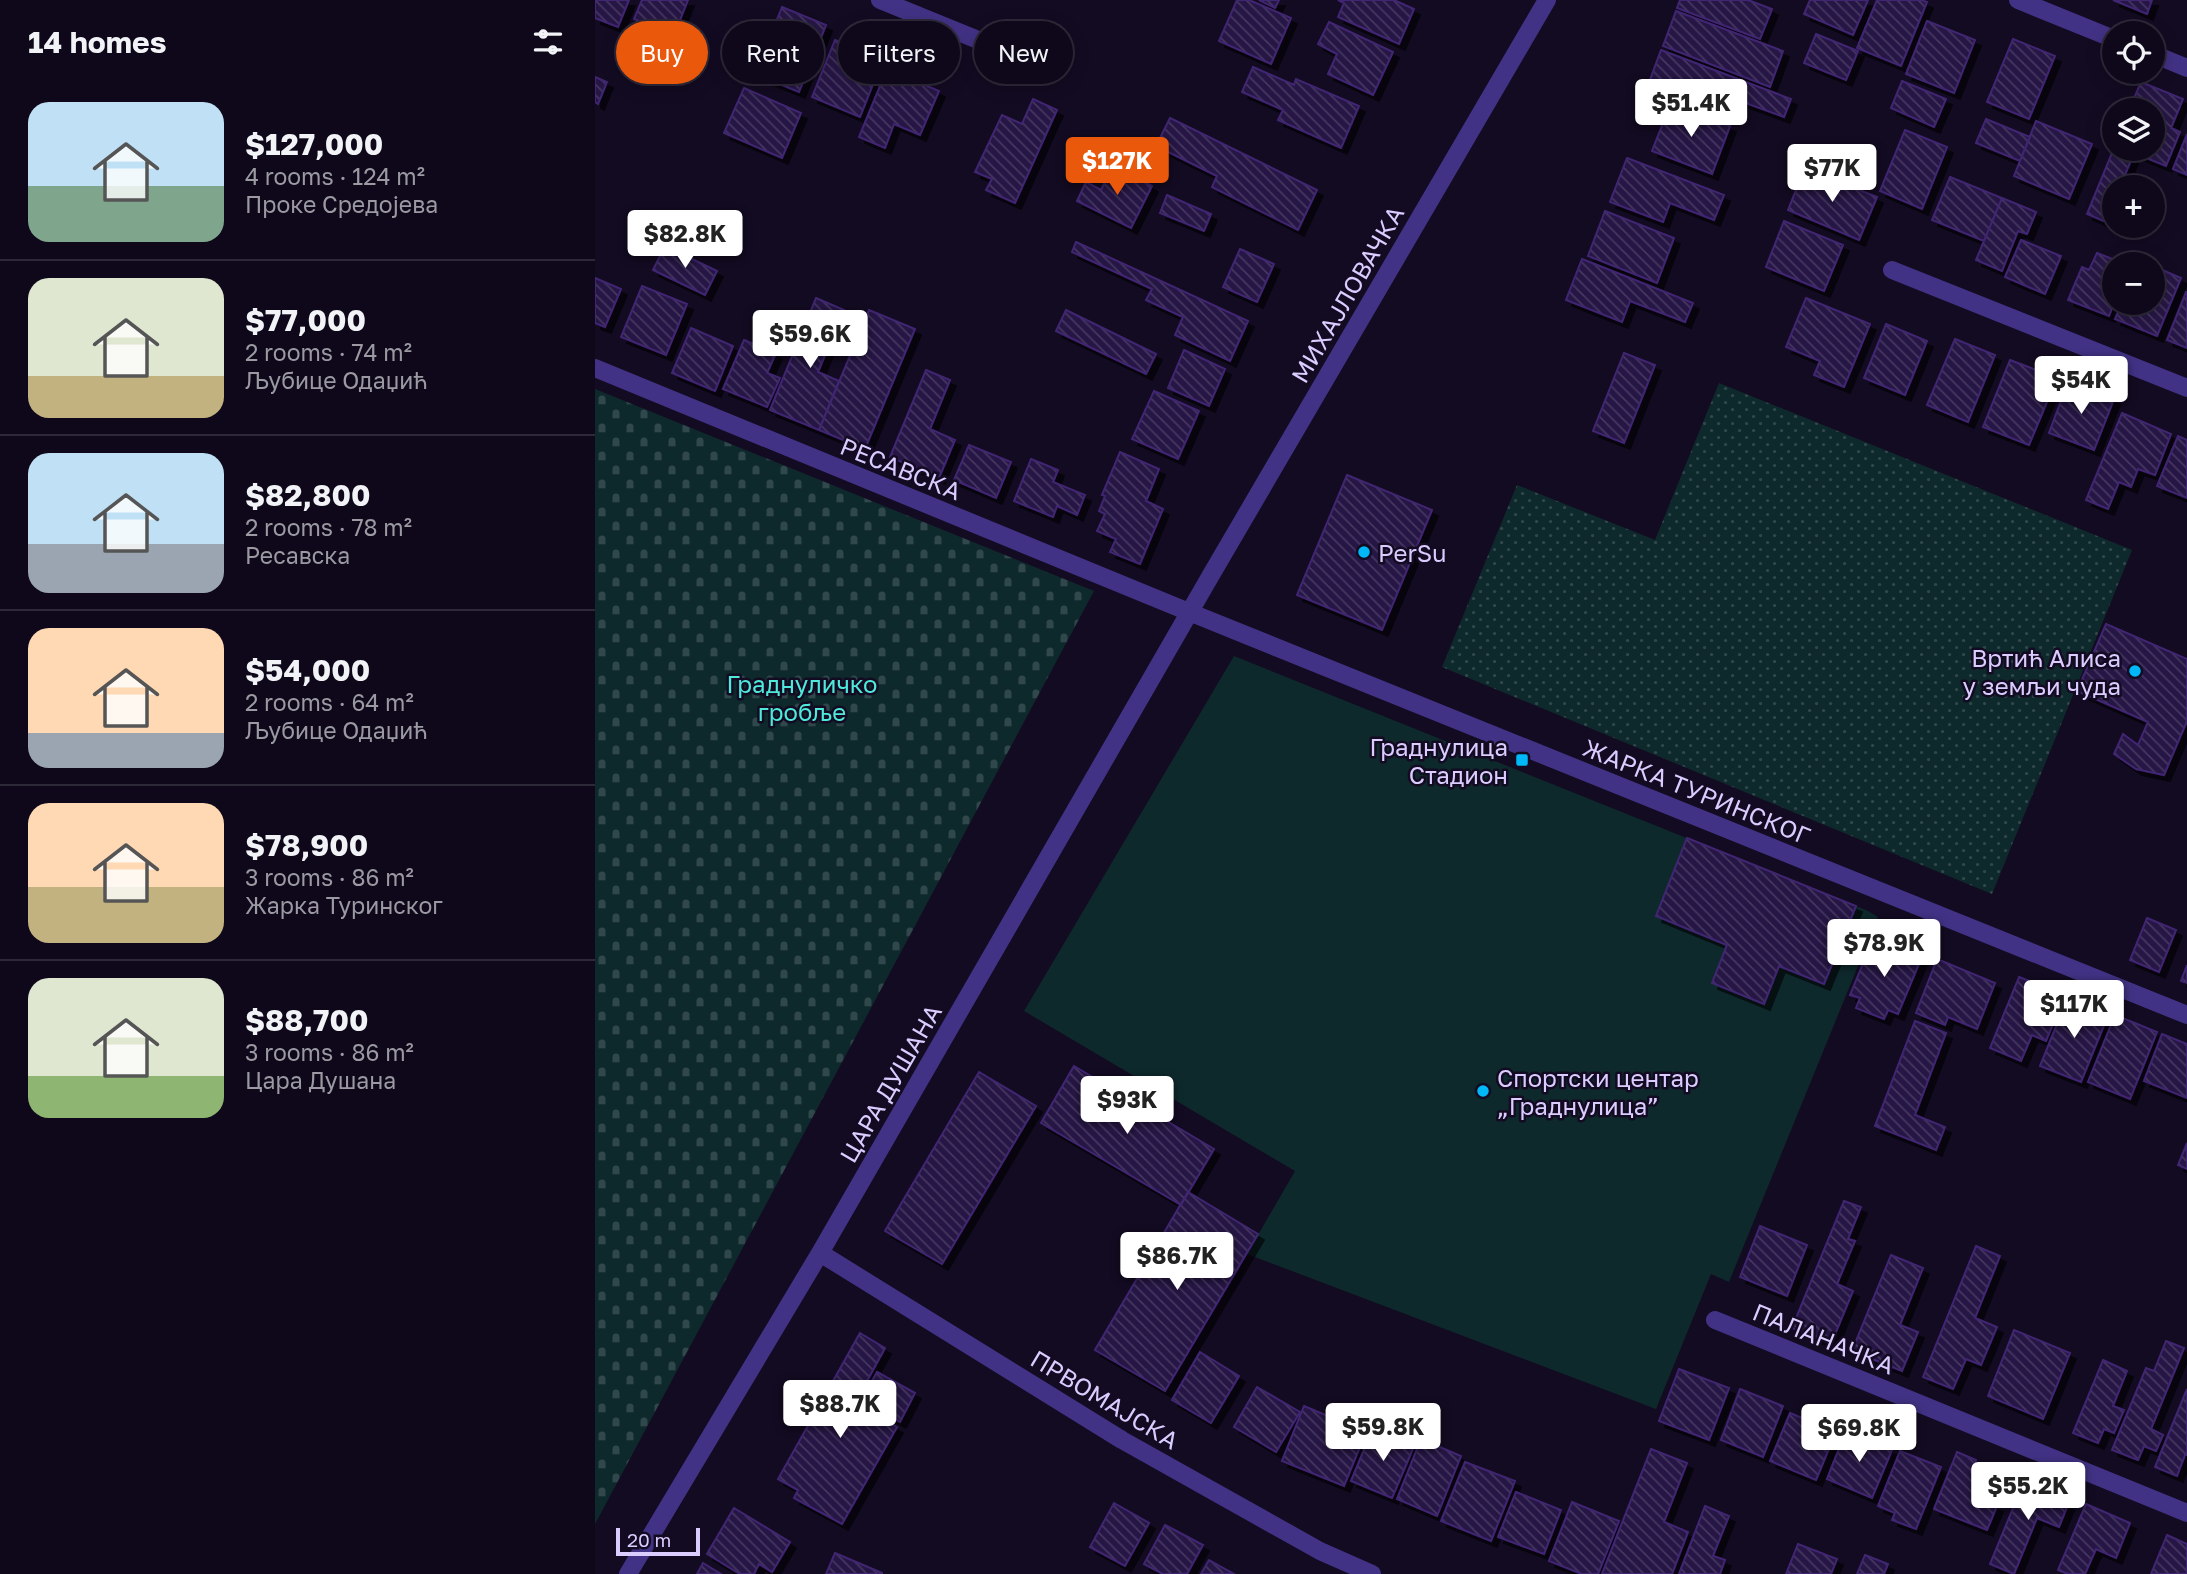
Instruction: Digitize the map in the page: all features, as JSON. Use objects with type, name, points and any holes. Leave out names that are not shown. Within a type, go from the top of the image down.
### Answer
[{"type":"street","points":[[880,0],[974,38]]},
{"type":"street","name":"МИХАЈЛОВАЧКА","points":[[1189,612],[1547,0]]},
{"type":"street","points":[[2018,0],[2102,34]]},
{"type":"street","points":[[2165,59],[2187,68]]},
{"type":"street","points":[[1892,270],[2187,388]]},
{"type":"street","name":"РЕСАВСКА","points":[[595,368],[1189,612]]},
{"type":"street","name":"ЖАРКА ТУРИНСКОГ","points":[[1189,612],[2187,1015]]},
{"type":"street","name":"ЦАРА ДУШАНА","points":[[628,1574],[820,1253],[1189,612]]},
{"type":"street","name":"ПРВОМАЈСКА","points":[[820,1253],[1122,1440],[1320,1551],[1373,1574]]},
{"type":"street","name":"ПАЛАНАЧКА","points":[[1715,1320],[2187,1513]]},
{"type":"green space","points":[[1719,383],[2132,550],[1992,894],[1442,667],[1517,485],[1655,540]]},
{"type":"green space","name":"Граднуличко гробље","points":[[595,389],[1094,591],[595,1524]]},
{"type":"green space","name":"Спортски центар „Граднулица”","points":[[1234,656],[1878,917],[1729,1282],[1711,1274],[1656,1409],[1247,1254],[1295,1171],[1024,1011]]},
{"type":"building","points":[[595,0],[629,0],[620,21],[616,21],[616,26],[595,18]]},
{"type":"building","points":[[642,0],[688,0],[680,21],[634,19]]},
{"type":"building","points":[[1237,0],[1249,0],[1291,18],[1271,64],[1219,41]]},
{"type":"building","points":[[1259,0],[1279,0],[1275,8]]},
{"type":"building","points":[[1338,0],[1394,0],[1414,9],[1399,44],[1338,17],[1344,3]]},
{"type":"building","points":[[1680,0],[1748,0],[1772,9],[1760,39],[1677,8]]},
{"type":"building","points":[[1810,0],[1868,0],[1853,35],[1804,14]]},
{"type":"building","points":[[1877,0],[1927,2],[1901,66],[1857,48]]},
{"type":"building","points":[[2113,0],[2152,0],[2147,14]]},
{"type":"building","points":[[782,7],[816,21],[776,21]]},
{"type":"building","points":[[1676,11],[1783,51],[1770,87],[1663,46]]},
{"type":"building","points":[[1927,21],[1975,40],[1954,93],[1906,74]]},
{"type":"building","points":[[1329,22],[1393,52],[1373,95],[1328,74],[1337,54],[1318,44]]},
{"type":"building","points":[[1816,34],[1858,51],[1846,80],[1804,63]]},
{"type":"building","points":[[2013,39],[2055,56],[2029,119],[1987,102]]},
{"type":"building","points":[[835,40],[838,41],[838,84],[873,84],[860,117],[812,97],[817,84],[824,84],[824,67]]},
{"type":"building","points":[[1661,50],[1791,99],[1784,117],[1732,98],[1725,118],[1681,102],[1684,93],[1650,80]]},
{"type":"building","points":[[1253,67],[1294,85],[1296,79],[1359,106],[1341,148],[1278,120],[1283,110],[1242,92]]},
{"type":"building","points":[[595,77],[607,82],[598,104],[595,102]]},
{"type":"building","points":[[1902,81],[1946,99],[1934,127],[1891,108]]},
{"type":"building","points":[[779,84],[802,84],[799,92]]},
{"type":"building","points":[[881,84],[922,84],[939,91],[920,135],[894,124],[885,148],[859,137]]},
{"type":"building","points":[[2140,84],[2146,84],[2183,99],[2171,128],[2180,132],[2166,166],[2154,161],[2165,161],[2165,98],[2134,98]]},
{"type":"building","points":[[744,88],[801,113],[782,158],[724,133]]},
{"type":"building","points":[[1033,99],[1057,110],[1015,203],[986,190],[992,179],[975,172],[1002,115],[1022,124]]},
{"type":"building","points":[[1671,103],[1730,126],[1712,174],[1652,151]]},
{"type":"building","points":[[1170,118],[1317,190],[1298,230],[1212,187],[1217,176],[1156,146]]},
{"type":"building","points":[[1986,119],[2030,137],[2020,161],[1976,143]]},
{"type":"building","points":[[2036,121],[2092,144],[2069,199],[2014,176]]},
{"type":"building","points":[[1905,130],[1947,147],[1922,209],[1880,191]]},
{"type":"building","points":[[2187,134],[2187,175],[2173,169]]},
{"type":"building","points":[[1627,158],[1724,195],[1714,220],[1670,203],[1663,222],[1610,202]]},
{"type":"building","points":[[2109,161],[2131,161],[2125,175],[2103,175]]},
{"type":"building","points":[[1113,166],[1152,186],[1131,228],[1077,201],[1086,182],[1101,190]]},
{"type":"building","points":[[1805,168],[1877,197],[1859,240],[1788,210]]},
{"type":"building","points":[[1950,177],[2002,198],[1984,241],[1932,220]]},
{"type":"building","points":[[2102,177],[2102,220],[2087,214]]},
{"type":"building","points":[[1167,195],[1211,214],[1204,231],[1160,213]]},
{"type":"building","points":[[2002,198],[2036,212],[2027,234],[2018,231],[2002,271],[1976,260]]},
{"type":"building","points":[[1605,211],[1674,238],[1657,283],[1588,256]]},
{"type":"building","points":[[1784,221],[1843,245],[1824,291],[1766,267]]},
{"type":"building","points":[[2021,240],[2061,256],[2045,294],[2005,277]]},
{"type":"building","points":[[1076,242],[1248,321],[1230,361],[1175,335],[1183,317],[1146,300],[1152,289],[1072,252]]},
{"type":"building","points":[[665,246],[717,271],[705,295],[653,270]]},
{"type":"building","points":[[1240,249],[1274,264],[1257,302],[1223,287]]},
{"type":"building","points":[[2097,253],[2102,255],[2102,313],[2068,300],[2082,267],[2089,270]]},
{"type":"building","points":[[1582,259],[1693,303],[1685,322],[1630,301],[1622,322],[1566,300]]},
{"type":"building","points":[[2165,271],[2181,278],[2157,336],[2115,319],[2117,315],[2165,315]]},
{"type":"building","points":[[595,278],[621,289],[605,327],[595,323]]},
{"type":"building","points":[[642,286],[687,304],[666,355],[621,337]]},
{"type":"building","points":[[2187,292],[2187,348],[2167,340]]},
{"type":"building","points":[[816,298],[844,310],[818,372],[839,381],[819,430],[770,410]]},
{"type":"building","points":[[1806,298],[1870,324],[1844,387],[1814,375],[1820,361],[1786,347]]},
{"type":"building","points":[[869,310],[915,329],[865,449],[819,430]]},
{"type":"building","points":[[1066,310],[1156,354],[1146,374],[1056,331]]},
{"type":"building","points":[[1886,324],[1927,341],[1905,395],[1864,378]]},
{"type":"building","points":[[691,328],[733,346],[715,391],[672,373]]},
{"type":"building","points":[[1955,339],[1995,355],[1968,422],[1927,405]]},
{"type":"building","points":[[744,340],[776,353],[767,373],[780,378],[767,407],[723,389]]},
{"type":"building","points":[[1184,350],[1225,369],[1209,406],[1168,388]]},
{"type":"building","points":[[1624,353],[1655,365],[1624,443],[1593,431]]},
{"type":"building","points":[[2010,360],[2057,378],[2029,445],[1983,427]]},
{"type":"building","points":[[926,370],[950,380],[930,429],[955,440],[939,478],[890,457]]},
{"type":"building","points":[[2068,382],[2114,399],[2094,450],[2049,433]]},
{"type":"building","points":[[1154,391],[1199,411],[1178,459],[1132,439]]},
{"type":"building","points":[[2122,413],[2171,434],[2155,475],[2138,469],[2131,487],[2119,482],[2108,509],[2086,500]]},
{"type":"building","points":[[2178,436],[2187,440],[2187,498],[2157,486]]},
{"type":"building","points":[[969,445],[1011,462],[996,498],[954,480]]},
{"type":"building","points":[[1120,452],[1159,469],[1146,501],[1163,509],[1140,564],[1110,552],[1116,539],[1097,531],[1105,514],[1099,511],[1105,496],[1102,495]]},
{"type":"building","points":[[1031,459],[1058,470],[1053,482],[1085,495],[1077,515],[1057,506],[1053,517],[1014,501]]},
{"type":"building","name":"PerSu","points":[[1347,475],[1432,510],[1382,630],[1297,595]]},
{"type":"building","points":[[2106,624],[2187,659],[2187,721],[2164,775],[2136,769],[2114,754],[2123,734],[2138,745],[2148,722],[2077,691]]},
{"type":"building","points":[[1687,838],[1856,906],[1824,984],[1779,966],[1764,1004],[1712,983],[1727,945],[1656,916]]},
{"type":"building","points":[[2147,918],[2176,930],[2159,972],[2130,960]]},
{"type":"building","points":[[1873,939],[1921,959],[1898,1014],[1888,1010],[1884,1019],[1856,1008],[1860,998],[1850,995]]},
{"type":"building","points":[[1937,959],[1995,983],[1977,1029],[1948,1017],[1945,1025],[1916,1013]]},
{"type":"building","points":[[2187,965],[2187,983],[2181,981]]},
{"type":"building","points":[[2019,977],[2065,995],[2046,1041],[2032,1035],[2021,1061],[1990,1048]]},
{"type":"building","points":[[2068,997],[2109,1013],[2081,1082],[2040,1066]]},
{"type":"building","points":[[2115,1015],[2157,1032],[2130,1099],[2088,1082]]},
{"type":"building","points":[[1915,1021],[1946,1033],[1915,1115],[1945,1127],[1936,1150],[1875,1126]]},
{"type":"building","points":[[2162,1034],[2187,1044],[2187,1098],[2144,1081]]},
{"type":"building","points":[[1074,1066],[1214,1149],[1181,1205],[1041,1123]]},
{"type":"building","points":[[979,1072],[1036,1106],[942,1264],[885,1231]]},
{"type":"building","points":[[2187,1143],[2187,1169],[2178,1165]]},
{"type":"building","points":[[1188,1192],[1258,1234],[1165,1391],[1095,1350]]},
{"type":"building","points":[[1844,1201],[1861,1207],[1848,1239],[1855,1241],[1837,1284],[1853,1291],[1831,1344],[1792,1328]]},
{"type":"building","points":[[1760,1226],[1807,1245],[1787,1296],[1740,1277]]},
{"type":"building","points":[[1976,1246],[2000,1256],[1975,1318],[1997,1327],[1981,1365],[1966,1359],[1953,1389],[1923,1377]]},
{"type":"building","points":[[1891,1255],[1923,1268],[1900,1325],[1918,1332],[1902,1371],[1852,1351]]},
{"type":"building","points":[[2014,1330],[2070,1353],[2043,1419],[1988,1396]]},
{"type":"building","points":[[860,1333],[885,1348],[855,1403],[897,1427],[842,1524],[794,1498],[798,1490],[778,1479]]},
{"type":"building","points":[[2166,1341],[2184,1348],[2151,1429],[2163,1435],[2156,1451],[2144,1446],[2138,1460],[2112,1450],[2146,1368],[2154,1371]]},
{"type":"building","points":[[1200,1352],[1239,1376],[1211,1423],[1172,1400]]},
{"type":"building","points":[[2103,1360],[2127,1371],[2113,1406],[2124,1410],[2114,1433],[2104,1429],[2098,1443],[2073,1433]]},
{"type":"building","points":[[1679,1369],[1729,1388],[1709,1440],[1659,1421]]},
{"type":"building","points":[[877,1372],[915,1393],[900,1422],[861,1401]]},
{"type":"building","points":[[1257,1387],[1300,1412],[1276,1452],[1234,1427]]},
{"type":"building","points":[[1740,1389],[1783,1406],[1763,1457],[1721,1440]]},
{"type":"building","points":[[2187,1389],[2187,1455],[2177,1476],[2155,1467]]},
{"type":"building","points":[[1304,1406],[1366,1432],[1344,1486],[1282,1461]]},
{"type":"building","points":[[1790,1413],[1836,1432],[1816,1480],[1770,1461]]},
{"type":"building","points":[[1373,1428],[1415,1444],[1392,1498],[1351,1481]]},
{"type":"building","points":[[1846,1431],[1892,1450],[1872,1498],[1827,1479]]},
{"type":"building","points":[[1421,1439],[1461,1456],[1437,1516],[1397,1499]]},
{"type":"building","points":[[1651,1449],[1687,1463],[1664,1522],[1688,1532],[1672,1574],[1602,1574]]},
{"type":"building","points":[[1900,1451],[1941,1467],[1916,1529],[1892,1520],[1895,1513],[1878,1506]]},
{"type":"building","points":[[1957,1452],[1976,1460],[1971,1472],[1996,1483],[1988,1503],[1997,1506],[1987,1530],[1934,1509]]},
{"type":"building","points":[[1465,1462],[1515,1481],[1491,1541],[1441,1521]]},
{"type":"building","points":[[2025,1479],[2071,1497],[2059,1527],[2037,1518],[2014,1574],[1990,1564]]},
{"type":"building","points":[[1516,1492],[1561,1510],[1544,1554],[1498,1537]]},
{"type":"building","points":[[1572,1502],[1619,1521],[1598,1574],[1582,1574],[1549,1561]]},
{"type":"building","points":[[1114,1503],[1149,1523],[1125,1566],[1090,1547]]},
{"type":"building","points":[[2086,1504],[2130,1523],[2116,1558],[2096,1549],[2085,1574],[2068,1574],[2058,1570]]},
{"type":"building","points":[[1705,1506],[1729,1516],[1713,1556],[1725,1560],[1720,1574],[1679,1574]]},
{"type":"building","points":[[734,1508],[790,1542],[772,1572],[759,1564],[754,1574],[740,1574],[707,1554]]},
{"type":"building","points":[[1165,1525],[1203,1545],[1187,1574],[1163,1574],[1144,1564]]},
{"type":"building","points":[[2167,1535],[2187,1544],[2187,1574],[2151,1574]]},
{"type":"building","points":[[1798,1544],[1837,1559],[1831,1574],[1786,1574]]},
{"type":"building","points":[[835,1553],[882,1573],[882,1574],[826,1574]]},
{"type":"building","points":[[1865,1555],[1888,1564],[1884,1574],[1857,1574]]},
{"type":"building","points":[[1209,1560],[1234,1574],[1201,1574]]},
{"type":"building","points":[[703,1563],[721,1574],[697,1574]]},
{"type":"place","name":"PerSu","points":[[1364,552]]},
{"type":"place","name":"Вртић Алиса у земљи чуда","points":[[2135,671]]},
{"type":"place","name":"Граднулица Стадион","points":[[1522,760]]},
{"type":"place","name":"Спортски центар „Граднулица”","points":[[1483,1091]]}]
